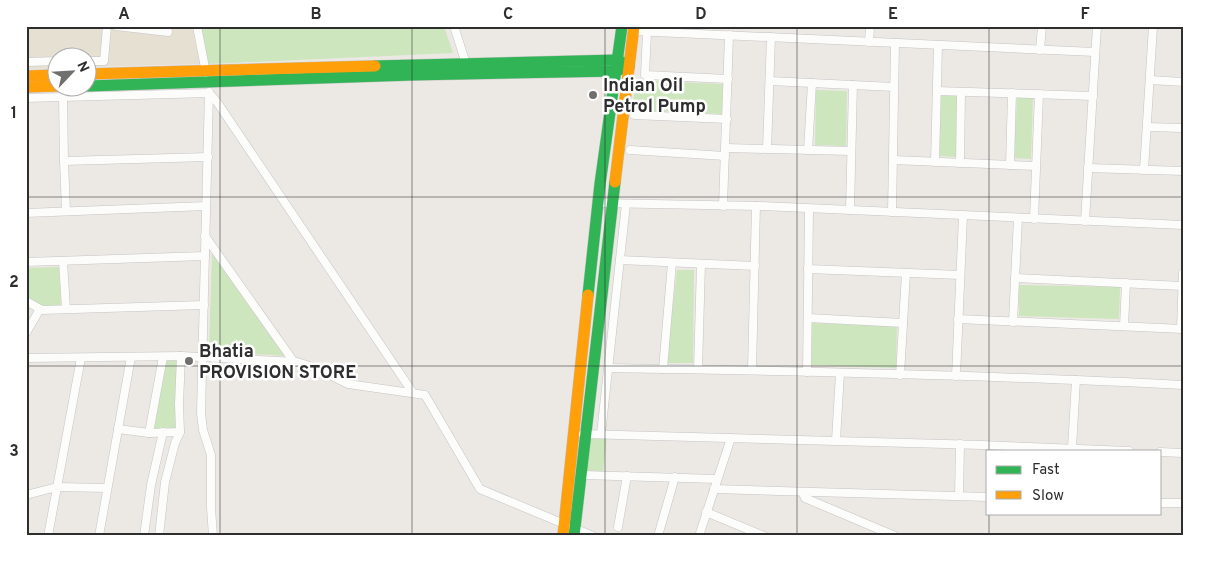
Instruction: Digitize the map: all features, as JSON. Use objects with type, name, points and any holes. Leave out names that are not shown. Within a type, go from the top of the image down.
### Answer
[{"type":"street","points":[[98,61],[104,61],[107,26]]},
{"type":"street","points":[[116,26],[168,32]]},
{"type":"street","points":[[196,26],[209,87],[204,357],[201,413],[203,430],[211,455],[213,536]]},
{"type":"street","points":[[454,26],[467,69]]},
{"type":"street","points":[[869,42],[870,26]]},
{"type":"street","points":[[1040,50],[1042,26]]},
{"type":"street","points":[[1085,221],[1097,26]]},
{"type":"street","points":[[1144,170],[1153,26]]},
{"type":"street","points":[[630,28],[647,32],[708,30],[729,35],[1095,52]]},
{"type":"street","points":[[575,532],[629,66],[630,28]]},
{"type":"street","points":[[563,536],[598,203],[617,66],[630,28]]},
{"type":"street","points":[[647,32],[645,75],[728,79]]},
{"type":"street","points":[[724,206],[729,35]]},
{"type":"street","points":[[767,149],[771,37]]},
{"type":"street","points":[[892,212],[895,43]]},
{"type":"street","points":[[935,162],[938,45]]},
{"type":"street","points":[[26,62],[48,62]]},
{"type":"street","points":[[98,74],[206,70],[629,66]]},
{"type":"street","points":[[98,91],[209,87],[467,69]]},
{"type":"street","points":[[26,76],[48,75]]},
{"type":"street","points":[[1150,80],[1183,82]]},
{"type":"street","points":[[770,81],[894,87]]},
{"type":"street","points":[[808,150],[812,83]]},
{"type":"street","points":[[850,210],[853,85]]},
{"type":"street","points":[[98,86],[209,87]]},
{"type":"street","points":[[26,87],[48,90]]},
{"type":"street","points":[[209,87],[217,102],[413,393]]},
{"type":"street","points":[[937,91],[1093,96]]},
{"type":"street","points":[[960,163],[961,92]]},
{"type":"street","points":[[1010,165],[1012,93]]},
{"type":"street","points":[[26,98],[48,94]]},
{"type":"street","points":[[1034,219],[1039,94]]},
{"type":"street","points":[[60,98],[66,211]]},
{"type":"street","points":[[634,115],[727,119]]},
{"type":"street","points":[[1147,127],[1183,128]]},
{"type":"street","points":[[630,150],[725,152],[767,149],[851,151]]},
{"type":"street","points":[[64,161],[208,157]]},
{"type":"street","points":[[893,160],[1035,166]]},
{"type":"street","points":[[1088,168],[1183,171]]},
{"type":"street","points":[[598,203],[756,206],[1183,225]]},
{"type":"street","points":[[601,434],[626,204]]},
{"type":"street","points":[[26,213],[206,206]]},
{"type":"street","points":[[752,370],[756,206]]},
{"type":"street","points":[[807,372],[809,208]]},
{"type":"street","points":[[956,376],[963,216]]},
{"type":"street","points":[[1013,322],[1018,218]]},
{"type":"street","points":[[205,236],[294,362]]},
{"type":"street","points":[[26,262],[205,256]]},
{"type":"street","points":[[620,260],[755,266]]},
{"type":"street","points":[[63,261],[66,309]]},
{"type":"street","points":[[663,369],[672,262]]},
{"type":"street","points":[[698,369],[701,264]]},
{"type":"street","points":[[808,269],[960,275]]},
{"type":"street","points":[[900,374],[906,273]]},
{"type":"street","points":[[958,320],[1182,329],[1183,273]]},
{"type":"street","points":[[1015,278],[1182,286]]},
{"type":"street","points":[[1124,326],[1126,283]]},
{"type":"street","points":[[26,301],[42,310],[204,305]]},
{"type":"street","points":[[26,333],[40,309]]},
{"type":"street","points":[[808,318],[903,323]]},
{"type":"street","points":[[159,536],[165,482],[175,443],[180,432],[181,356]]},
{"type":"street","points":[[26,358],[181,356],[294,362],[313,367],[348,384],[425,395],[480,488],[564,524],[575,532],[593,536]]},
{"type":"street","points":[[99,536],[131,357]]},
{"type":"street","points":[[149,433],[163,357]]},
{"type":"street","points":[[48,536],[80,358]]},
{"type":"street","points":[[608,368],[900,374],[1183,385]]},
{"type":"street","points":[[836,440],[840,373]]},
{"type":"street","points":[[1072,448],[1076,380]]},
{"type":"street","points":[[118,429],[149,433],[180,432]]},
{"type":"street","points":[[144,536],[151,485],[163,432]]},
{"type":"street","points":[[574,434],[836,440],[1110,450]]},
{"type":"street","points":[[698,536],[730,438]]},
{"type":"street","points":[[959,496],[960,444]]},
{"type":"street","points":[[1162,452],[1183,453]]},
{"type":"street","points":[[582,475],[717,479]]},
{"type":"street","points":[[618,527],[627,476]]},
{"type":"street","points":[[658,536],[675,477]]},
{"type":"street","points":[[26,495],[57,487],[108,488]]},
{"type":"street","points":[[714,489],[986,497]]},
{"type":"street","points":[[803,493],[805,498],[895,536]]},
{"type":"street","points":[[1162,502],[1183,503]]},
{"type":"street","points":[[706,512],[764,536]]},
{"type":"shaded area","points":[[26,26],[192,26],[200,64],[98,67],[98,48],[48,48],[48,68],[26,69]]},
{"type":"green space","points":[[200,26],[444,26],[453,53],[208,64]]},
{"type":"green space","points":[[635,80],[723,84],[722,114],[633,110]]},
{"type":"green space","points":[[816,90],[847,91],[846,146],[815,145]]},
{"type":"green space","points":[[941,94],[959,95],[957,157],[939,156]]},
{"type":"green space","points":[[1017,98],[1033,98],[1031,159],[1014,158]]},
{"type":"green space","points":[[212,253],[285,356],[209,351]]},
{"type":"green space","points":[[59,267],[61,305],[44,307],[26,297],[26,268]]},
{"type":"green space","points":[[677,270],[694,270],[693,363],[666,363]]},
{"type":"green space","points":[[1019,285],[1120,287],[1119,319],[1019,316]]},
{"type":"green space","points":[[812,323],[897,326],[896,368],[811,365]]},
{"type":"green space","points":[[163,357],[179,359],[177,432],[149,433]]},
{"type":"green space","points":[[588,436],[607,436],[603,473],[584,473]]},
{"type":"traffic: fast","points":[[588,295],[600,184],[622,26]]},
{"type":"traffic: fast","points":[[375,66],[618,60],[629,66]]},
{"type":"traffic: fast","points":[[98,86],[411,75],[616,71],[629,66]]},
{"type":"traffic: fast","points":[[574,536],[615,182]]},
{"type":"traffic: slow","points":[[615,182],[634,26]]},
{"type":"traffic: slow","points":[[98,74],[375,66]]},
{"type":"traffic: slow","points":[[26,76],[48,75]]},
{"type":"traffic: slow","points":[[26,87],[48,86]]},
{"type":"traffic: slow","points":[[563,536],[588,295]]},
{"type":"place","name":"Indian Oil Petrol Pump","points":[[593,95]]},
{"type":"place","name":"Bhatia PROVISION STORE","points":[[189,361]]}]
